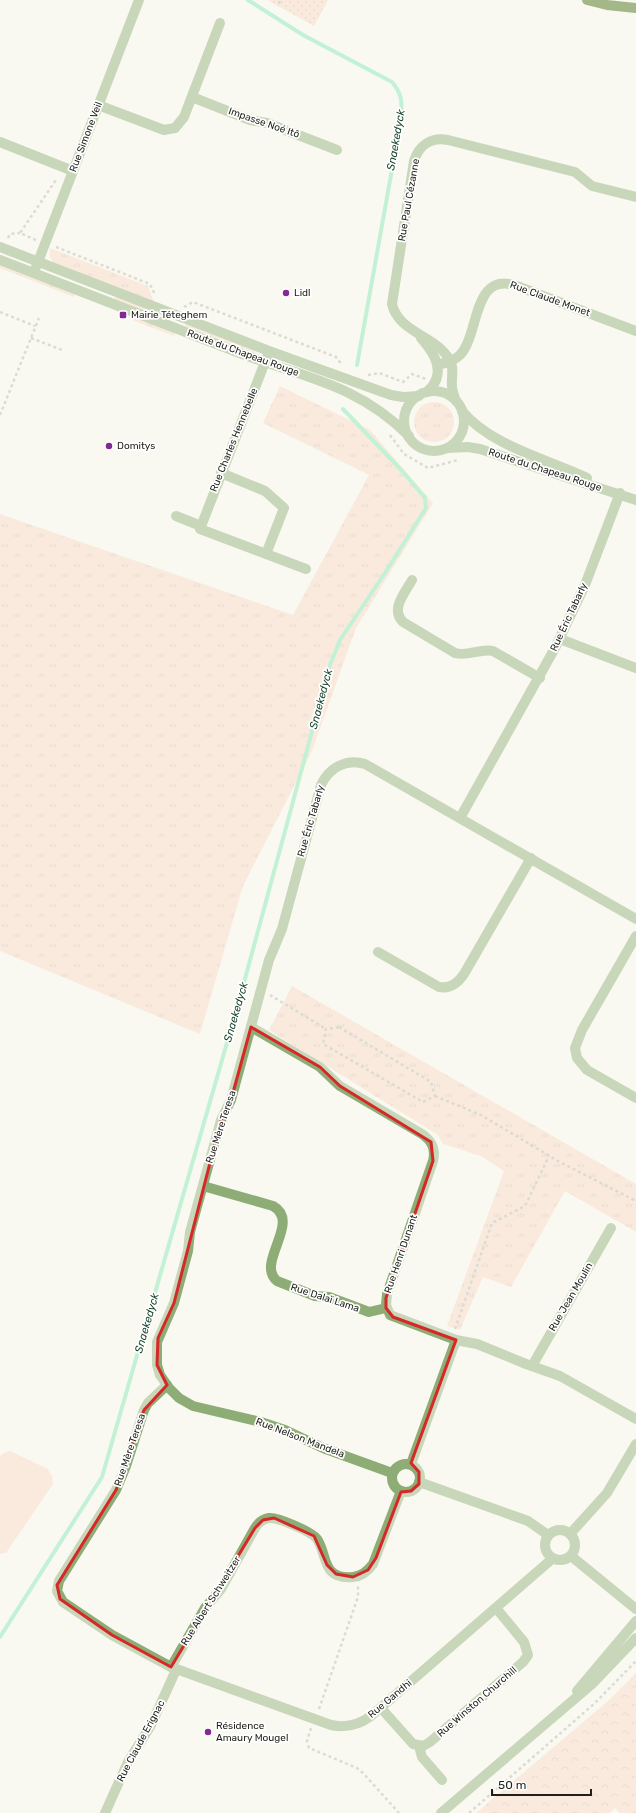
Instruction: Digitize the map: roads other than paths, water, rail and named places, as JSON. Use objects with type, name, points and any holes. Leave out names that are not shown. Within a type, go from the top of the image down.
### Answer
[{"type":"main road","points":[[587,0],[607,5],[636,8]]},
{"type":"street","name":"Rue Simone Veil","points":[[34,273],[139,0]]},
{"type":"street","points":[[98,105],[159,129],[167,130],[175,128],[181,122],[192,97],[220,23]]},
{"type":"street","name":"Impasse Noé Itō","points":[[192,97],[250,120],[267,122],[337,150]]},
{"type":"street","name":"Rue Paul Cézanne","points":[[451,361],[440,347],[413,329],[396,314],[392,301],[414,161],[419,149],[431,141],[443,139],[571,171],[578,174],[592,186],[636,197]]},
{"type":"street","points":[[0,142],[73,170]]},
{"type":"street","name":"Route du Chapeau Rouge","points":[[0,247],[269,351],[391,395],[407,397],[423,394]]},
{"type":"street","name":"Route du Chapeau Rouge","points":[[0,260],[265,362],[352,393],[382,411],[409,436]]},
{"type":"street","name":"Rue Claude Monet","points":[[451,361],[460,355],[464,348],[485,295],[493,286],[500,283],[512,284],[636,331]]},
{"type":"street","name":"Rue Paul Cézanne","points":[[413,329],[432,352],[437,365]]},
{"type":"street","name":"Rue Charles Hennebelle","points":[[200,527],[269,351]]},
{"type":"street","points":[[451,361],[452,388],[456,401],[462,411],[464,422],[461,434],[456,441],[447,448],[436,451],[424,449],[414,443],[405,426],[405,417],[410,403],[423,394],[436,380],[438,371],[437,365],[451,361]]},
{"type":"street","points":[[423,394],[435,391],[444,393],[456,401]]},
{"type":"street","name":"Route du Chapeau Rouge","points":[[462,411],[478,427],[510,444],[636,500]]},
{"type":"street","name":"Route du Chapeau Rouge","points":[[447,448],[465,446],[480,449],[620,493]]},
{"type":"street","points":[[221,473],[265,491],[284,508],[266,554]]},
{"type":"street","name":"Rue Éric Tabarly","points":[[460,818],[540,678],[560,639],[586,581],[620,493]]},
{"type":"street","points":[[176,516],[266,554],[306,569]]},
{"type":"street","points":[[412,580],[397,610],[399,617],[403,622],[455,652],[462,654],[487,650],[493,651],[540,678]]},
{"type":"street","points":[[560,639],[636,668]]},
{"type":"street","name":"Rue Éric Tabarly","points":[[261,990],[269,960],[282,929],[319,790],[329,773],[345,763],[355,762],[365,764],[636,918]]},
{"type":"street","points":[[378,952],[434,985],[443,988],[455,984],[464,974],[531,858]]},
{"type":"street","points":[[636,936],[582,1030],[575,1048],[577,1058],[588,1070],[636,1098]]},
{"type":"street","name":"Rue Mère Teresa","points":[[174,1668],[112,1635],[63,1602],[56,1591],[59,1581],[119,1485],[148,1402],[167,1385],[160,1374],[157,1365],[157,1342],[174,1302],[188,1251],[190,1232],[221,1120],[230,1100],[261,990]]},
{"type":"street","name":"Rue Henri Dunant","points":[[251,1027],[320,1067],[340,1086],[422,1134],[431,1142],[434,1153],[434,1161],[387,1294],[386,1308],[393,1317],[436,1331],[454,1339],[477,1344],[566,1378],[636,1419]]},
{"type":"street","name":"Rue Dalaï Lama","points":[[203,1186],[273,1206],[281,1211],[284,1220],[271,1268],[273,1277],[277,1281],[315,1296],[329,1297],[369,1312],[386,1308]]},
{"type":"street","name":"Rue Jean Moulin","points":[[532,1366],[611,1228]]},
{"type":"street","points":[[410,1464],[454,1339]]},
{"type":"street","name":"Rue Nelson Mandela","points":[[167,1385],[179,1398],[193,1406],[248,1418],[278,1428],[323,1448],[392,1473]]},
{"type":"street","points":[[570,1534],[608,1493],[636,1444]]},
{"type":"street","points":[[401,1464],[410,1464],[418,1471],[420,1476],[419,1482],[417,1487],[411,1491],[401,1492],[393,1484],[392,1473],[396,1467],[401,1464]]},
{"type":"street","points":[[419,1482],[528,1521],[548,1535]]},
{"type":"street","name":"Rue Albert Schweitzer","points":[[174,1668],[205,1608],[221,1589],[255,1528],[263,1520],[274,1518],[310,1533],[317,1539],[329,1568],[340,1576],[357,1576],[368,1570],[376,1558],[401,1492]]},
{"type":"street","points":[[557,1530],[565,1531],[570,1534],[575,1545],[575,1550],[571,1556],[562,1561],[552,1559],[544,1548],[548,1535],[557,1530]]},
{"type":"street","points":[[571,1556],[636,1609]]},
{"type":"street","name":"Rue Gandhi","points":[[174,1668],[336,1726],[350,1726],[366,1720],[381,1708],[552,1559]]},
{"type":"street","name":"Rue Winston Churchill","points":[[419,1746],[430,1742],[527,1658],[528,1651],[524,1642],[496,1608]]},
{"type":"street","points":[[556,1714],[618,1644],[636,1621]]},
{"type":"street","points":[[441,1813],[598,1678],[636,1638]]},
{"type":"street","name":"Rue Claude Erignac","points":[[105,1813],[128,1762],[151,1725],[174,1668]]},
{"type":"street","points":[[381,1708],[410,1741],[419,1746],[422,1757],[442,1780]]},
{"type":"waterway","name":"Snaekedyck","points":[[248,0],[303,35],[392,82],[400,95],[401,119],[357,365]]},
{"type":"waterway","name":"Snaekedyck","points":[[0,1637],[102,1477],[239,1001],[330,665],[340,640],[426,508],[425,498],[403,472],[343,409]]},
{"type":"place","name":"Lidl","points":[[286,293]]},
{"type":"place","name":"Mairie Téteghem","points":[[123,315]]},
{"type":"place","name":"Domitys","points":[[109,446]]},
{"type":"place","name":"Résidence Amaury Mougel","points":[[208,1732]]}]
